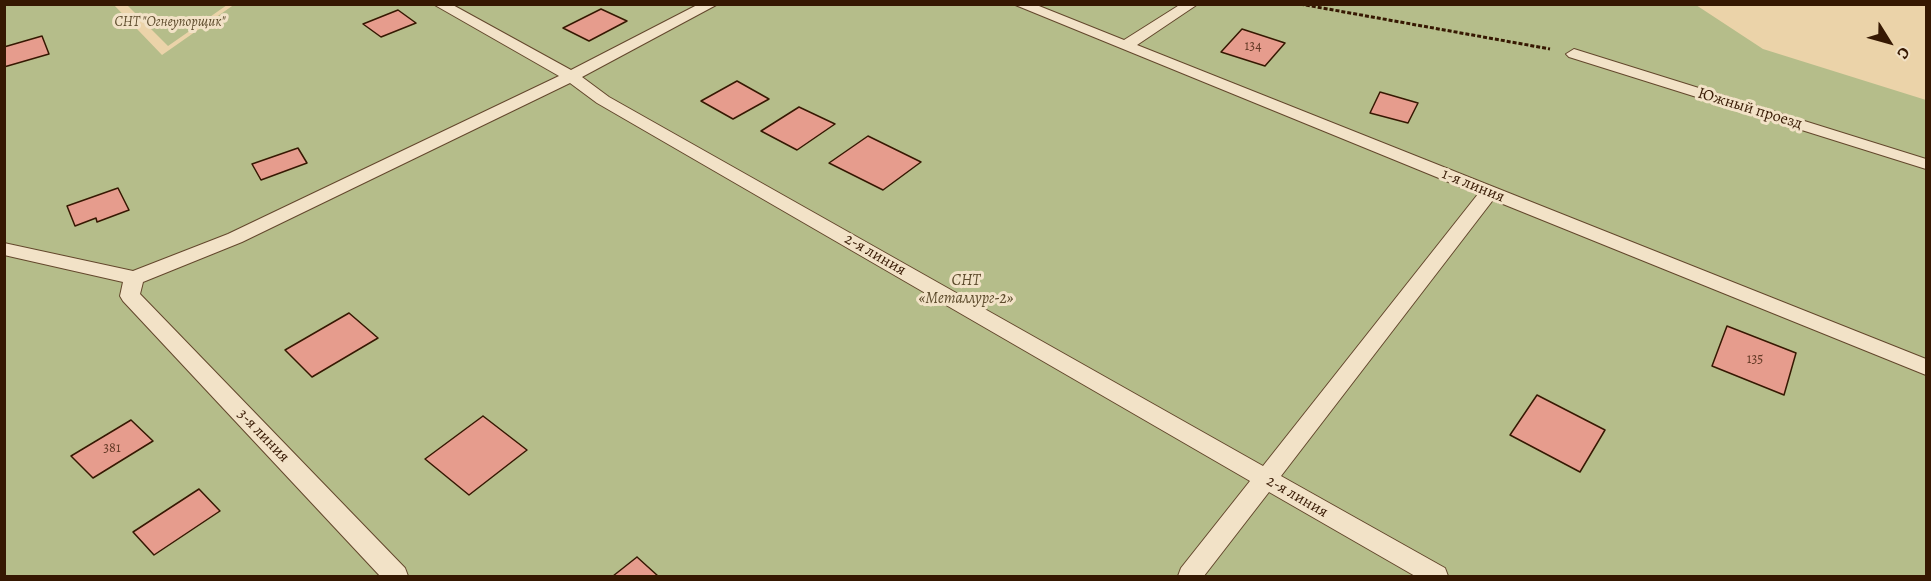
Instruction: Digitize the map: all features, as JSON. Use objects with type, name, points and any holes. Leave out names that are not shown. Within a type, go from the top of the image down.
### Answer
[{"type":"lane","name":"2-я линия","points":[[440,4],[571,76],[603,100],[1436,576]]},
{"type":"lane","points":[[4,249],[132,287],[571,76],[711,4]]},
{"type":"lane","name":"1-я линия","points":[[1020,4],[1126,46],[1144,56],[1926,367]]},
{"type":"lane","points":[[1126,46],[1191,4]]},
{"type":"lane","name":"Южный проезд","points":[[1574,54],[1926,164]]},
{"type":"lane","points":[[1190,576],[1488,193]]},
{"type":"lane","name":"3-я линия","points":[[132,287],[396,576]]},
{"type":"path","points":[[1300,4],[1574,54]]},
{"type":"green space","name":"СНТ «Металлург-2»","points":[[235,4],[1696,5],[1763,49],[1926,100],[1926,576],[5,576],[4,5],[114,5],[162,55]]},
{"type":"green space","name":"СНТ \"Огнеупорщик\"","points":[[127,5],[227,5],[168,46]]},
{"type":"building","points":[[601,9],[627,21],[589,41],[563,28]]},
{"type":"building","points":[[398,10],[416,23],[381,37],[363,24]]},
{"type":"building","points":[[1242,29],[1285,43],[1265,66],[1221,52]]},
{"type":"building","points":[[42,36],[49,54],[4,67],[4,47]]},
{"type":"building","points":[[737,81],[769,99],[733,119],[701,101]]},
{"type":"building","points":[[1380,92],[1418,103],[1408,123],[1370,113]]},
{"type":"building","points":[[799,107],[835,124],[797,150],[761,131]]},
{"type":"building","points":[[868,136],[921,162],[883,190],[829,163]]},
{"type":"building","points":[[298,148],[307,163],[261,180],[252,164]]},
{"type":"building","points":[[118,188],[129,210],[97,222],[96,218],[75,226],[67,206]]},
{"type":"building","points":[[349,313],[378,338],[312,377],[285,350]]},
{"type":"building","points":[[1727,326],[1796,353],[1784,395],[1712,366]]},
{"type":"building","points":[[1537,395],[1605,430],[1580,472],[1510,435]]},
{"type":"building","points":[[483,416],[527,450],[469,495],[425,459]]},
{"type":"building","points":[[131,420],[153,441],[93,478],[71,456]]},
{"type":"building","points":[[199,489],[220,511],[154,555],[133,532]]},
{"type":"building","points":[[637,557],[658,576],[613,576]]}]
